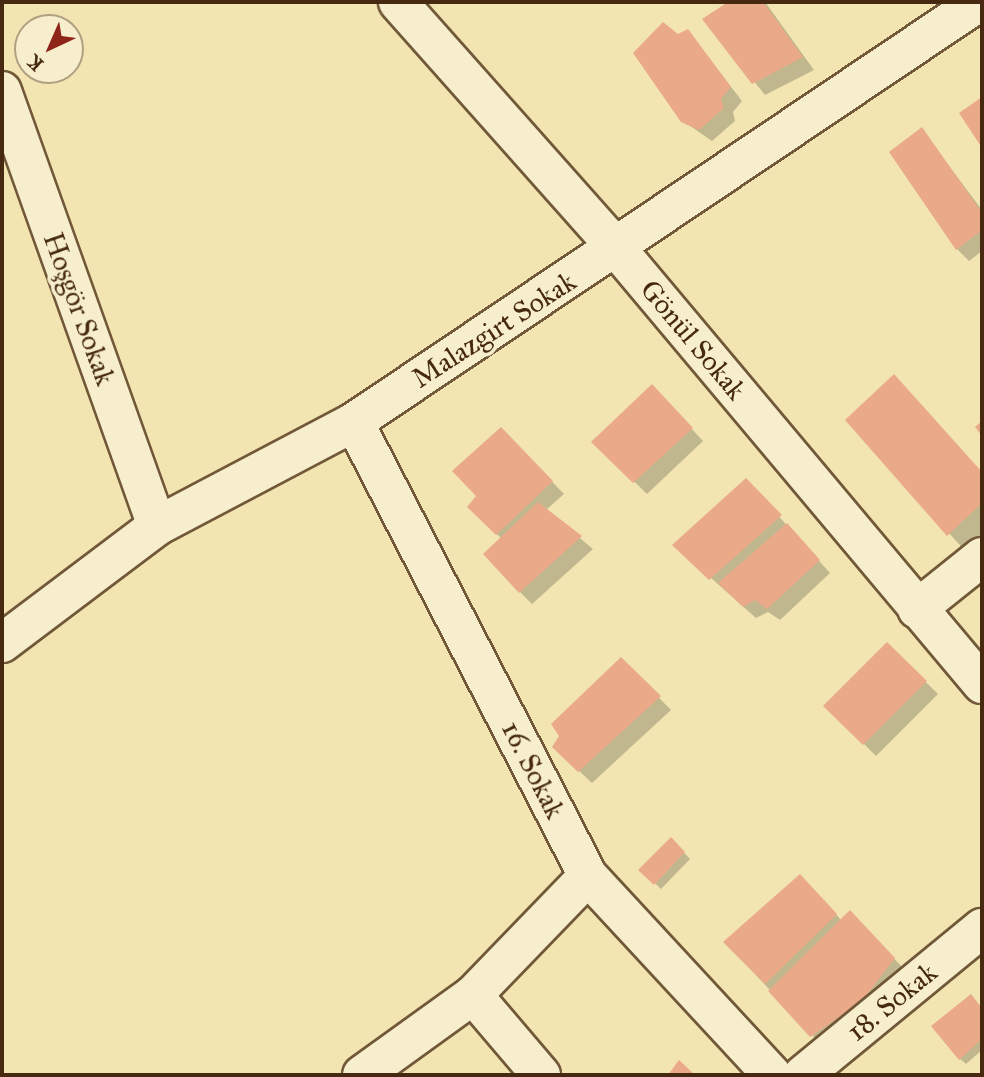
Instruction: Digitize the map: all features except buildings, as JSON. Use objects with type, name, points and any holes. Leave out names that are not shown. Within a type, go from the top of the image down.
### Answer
[{"type":"street","name":"Gönül Sokak","points":[[398,2],[617,249],[982,684]]},
{"type":"street","name":"Malazgirt Sokak","points":[[2,643],[157,526],[354,422],[617,249],[979,2]]},
{"type":"street","name":"Hoşgör Sokak","points":[[2,91],[157,526]]},
{"type":"street","name":"16. Sokak","points":[[354,422],[588,876],[772,1075]]},
{"type":"street","points":[[917,608],[982,557]]},
{"type":"street","points":[[362,1075],[473,995],[588,876]]},
{"type":"street","name":"18. Sokak","points":[[803,1075],[982,928]]},
{"type":"street","points":[[473,995],[541,1075]]}]
